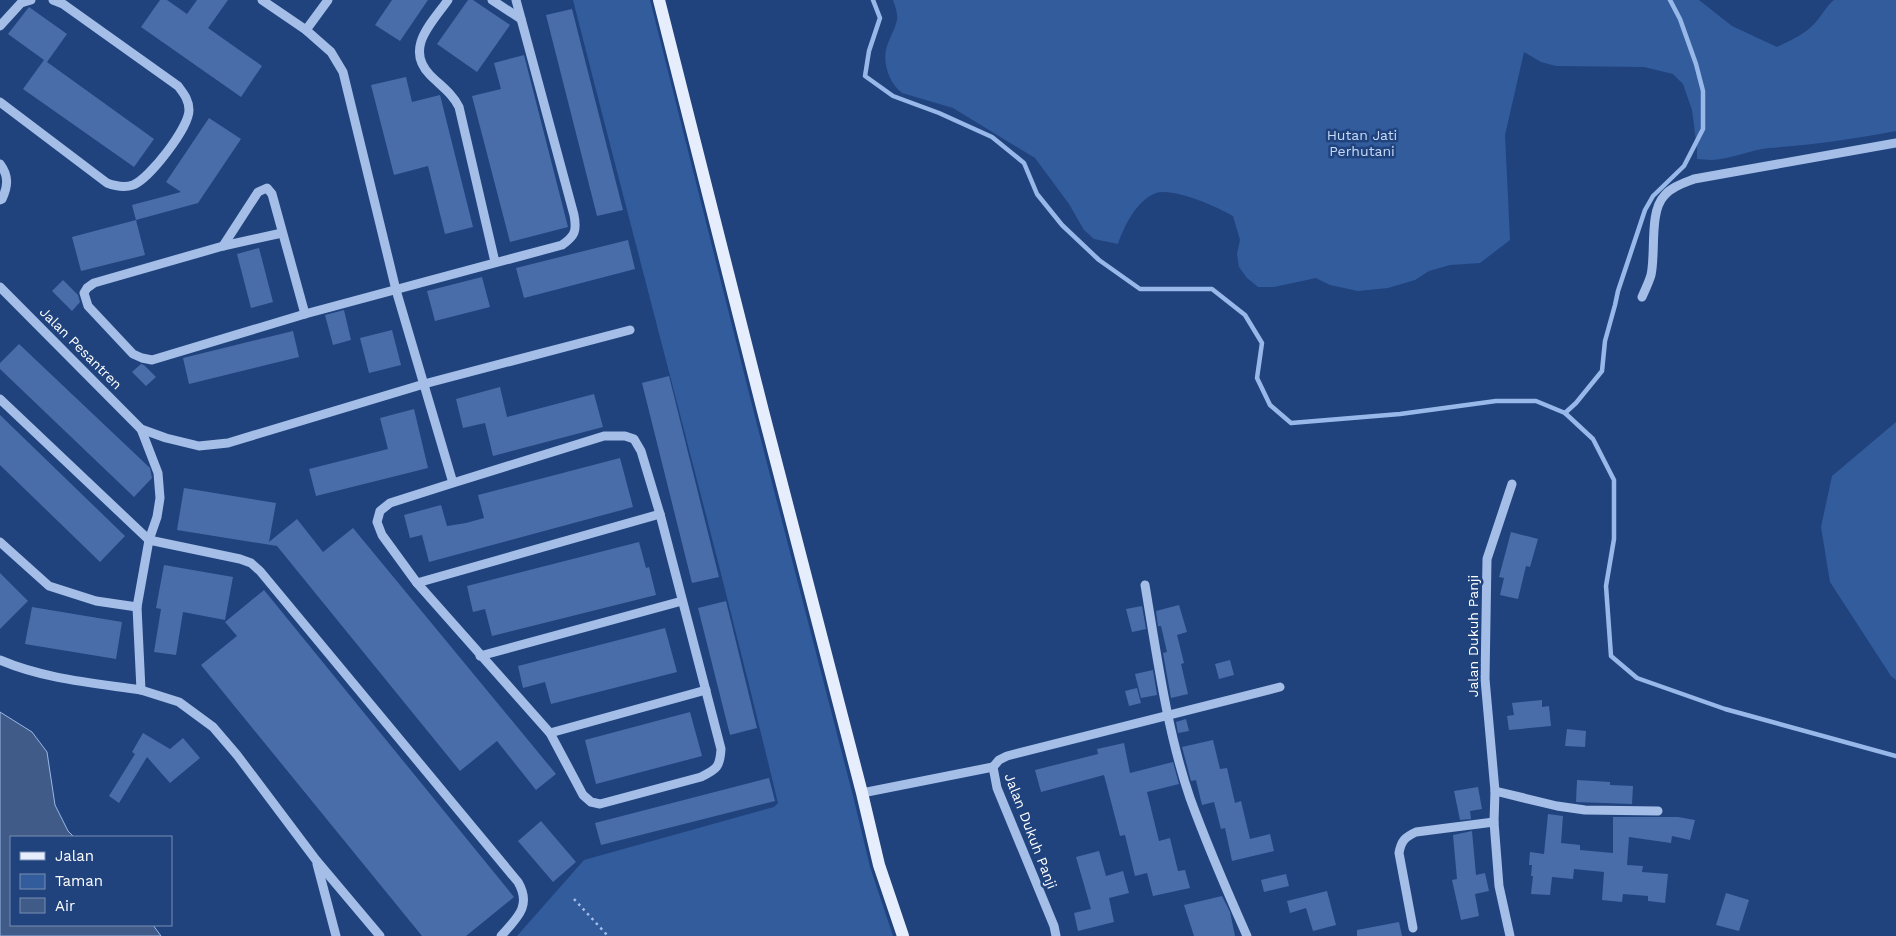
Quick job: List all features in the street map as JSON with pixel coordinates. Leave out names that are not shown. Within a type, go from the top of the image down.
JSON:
[{"type":"main road","points":[[659,0],[879,865],[903,936]]},
{"type":"street","points":[[0,26],[21,3],[31,0]]},
{"type":"street","points":[[0,102],[107,183],[119,187],[133,185],[145,177],[174,142],[184,126],[189,112],[186,97],[178,86],[71,10],[53,0]]},
{"type":"street","points":[[262,0],[306,30],[331,52],[343,72],[396,290],[453,483]]},
{"type":"street","points":[[306,30],[328,0]]},
{"type":"street","points":[[448,0],[420,42],[418,53],[422,64],[453,95],[458,107],[495,262]]},
{"type":"street","points":[[492,0],[521,19]]},
{"type":"street","points":[[282,233],[223,246],[94,283],[84,293],[88,306],[133,354],[152,360],[304,314],[562,245],[572,237],[576,226],[516,0]]},
{"type":"street","points":[[1642,296],[1651,276],[1656,214],[1659,202],[1664,194],[1676,186],[1694,179],[1896,144]]},
{"type":"street","points":[[0,164],[4,169],[8,182],[0,200]]},
{"type":"street","points":[[223,246],[258,192],[267,188],[272,194],[304,314]]},
{"type":"street","name":"Jalan Pesantren","points":[[0,287],[141,429]]},
{"type":"street","points":[[141,429],[166,438],[199,446],[228,443],[424,384],[630,330]]},
{"type":"street","points":[[0,399],[149,540],[251,563],[260,571],[518,882],[525,898],[523,907],[517,918],[501,936]]},
{"type":"street","points":[[141,429],[158,473],[160,498],[157,517],[149,540],[137,607],[141,690]]},
{"type":"street","points":[[604,436],[625,436],[634,439],[641,450],[660,514],[721,749],[720,761],[715,770],[701,777],[600,804],[591,802],[583,795],[550,733],[417,583],[382,535],[377,522],[380,511],[390,503],[453,483],[604,436]]},
{"type":"street","name":"Jalan Dukuh Panji","points":[[1510,936],[1499,886],[1485,680],[1487,559],[1512,484]]},
{"type":"street","points":[[417,583],[660,514]]},
{"type":"street","points":[[0,542],[49,586],[96,600],[137,607]]},
{"type":"street","points":[[1145,586],[1168,715],[1190,797],[1222,879],[1247,936]]},
{"type":"street","points":[[480,656],[682,601]]},
{"type":"street","points":[[0,660],[44,675],[141,690],[179,702],[213,727],[237,755],[316,860],[380,936]]},
{"type":"street","name":"Jalan Dukuh Panji","points":[[1056,936],[1054,926],[997,788],[993,767],[999,760],[1007,756],[1280,687]]},
{"type":"street","points":[[550,733],[706,690]]},
{"type":"street","points":[[862,793],[993,767]]},
{"type":"street","points":[[1494,791],[1557,806],[1585,810],[1658,811]]},
{"type":"street","points":[[1413,928],[1399,853],[1401,843],[1406,837],[1416,832],[1494,822]]},
{"type":"street","points":[[316,860],[336,936]]},
{"type":"path","points":[[574,899],[608,936]]},
{"type":"green space","points":[[573,0],[650,0],[870,867],[893,936],[517,936],[584,860],[774,807],[778,803],[703,501]]},
{"type":"green space","name":"Hutan Jati Perhutani","points":[[893,0],[1699,0],[1732,26],[1777,47],[1810,28],[1834,0],[1896,0],[1896,131],[1864,137],[1762,149],[1712,160],[1697,159],[1692,110],[1683,84],[1673,74],[1644,67],[1556,66],[1541,62],[1524,52],[1505,135],[1510,240],[1480,263],[1450,265],[1429,271],[1415,280],[1388,288],[1358,291],[1330,285],[1316,278],[1274,287],[1258,287],[1247,278],[1239,267],[1237,254],[1240,240],[1233,216],[1226,212],[1184,195],[1164,192],[1156,193],[1149,196],[1137,207],[1124,229],[1118,244],[1094,239],[1084,230],[1069,204],[1035,158],[953,108],[902,93],[894,85],[888,74],[885,56],[897,20],[897,12]]},
{"type":"green space","points":[[1896,422],[1896,680],[1891,676],[1830,582],[1821,527],[1832,476]]},
{"type":"water","points":[[0,712],[32,732],[47,752],[55,805],[68,831],[73,836],[10,836],[10,926],[154,926],[161,936],[0,936]]},
{"type":"building","points":[[160,0],[167,0],[187,14],[197,0],[228,0],[208,28],[262,66],[241,97],[141,27]]},
{"type":"building","points":[[392,0],[428,0],[400,41],[375,25]]},
{"type":"building","points":[[468,0],[473,0],[510,25],[477,72],[437,44]]},
{"type":"building","points":[[29,7],[67,34],[47,62],[154,139],[134,167],[23,89],[44,60],[8,34]]},
{"type":"building","points":[[572,9],[623,210],[597,216],[546,15]]},
{"type":"building","points":[[524,55],[568,227],[510,242],[472,96],[501,89],[494,63]]},
{"type":"building","points":[[406,77],[412,102],[440,95],[473,227],[445,234],[428,166],[394,175],[371,85]]},
{"type":"building","points":[[209,118],[241,139],[198,203],[136,220],[132,205],[181,192],[166,182]]},
{"type":"building","points":[[136,220],[145,255],[81,271],[72,237]]},
{"type":"building","points":[[628,240],[635,269],[524,298],[516,268]]},
{"type":"building","points":[[259,248],[273,302],[251,308],[237,254]]},
{"type":"building","points":[[482,277],[490,307],[435,321],[427,291]]},
{"type":"building","points":[[63,280],[78,295],[80,302],[72,311],[52,291]]},
{"type":"building","points":[[344,310],[351,340],[333,345],[325,315]]},
{"type":"building","points":[[392,330],[401,365],[369,373],[360,338]]},
{"type":"building","points":[[293,331],[299,357],[189,384],[183,358]]},
{"type":"building","points":[[19,344],[150,468],[152,478],[134,497],[0,369],[0,363]]},
{"type":"building","points":[[141,364],[156,377],[146,386],[132,372]]},
{"type":"building","points":[[669,376],[719,577],[692,583],[642,383]]},
{"type":"building","points":[[500,387],[507,417],[594,394],[603,427],[493,456],[485,423],[463,428],[456,399]]},
{"type":"building","points":[[414,409],[428,468],[316,496],[309,469],[388,449],[380,418]]},
{"type":"building","points":[[0,415],[125,536],[100,562],[0,465]]},
{"type":"building","points":[[620,458],[633,507],[429,562],[422,535],[410,538],[404,515],[441,505],[447,526],[466,523],[484,518],[478,495]]},
{"type":"building","points":[[184,488],[276,503],[269,542],[297,519],[323,552],[353,528],[556,774],[536,790],[497,741],[460,771],[277,546],[177,530]]},
{"type":"building","points":[[1511,532],[1538,539],[1530,567],[1526,566],[1518,599],[1500,595],[1504,578],[1499,577]]},
{"type":"building","points":[[639,542],[646,568],[649,567],[656,595],[492,636],[485,609],[473,612],[467,586]]},
{"type":"building","points":[[164,565],[233,577],[225,620],[183,612],[176,655],[154,652],[161,609],[156,608]]},
{"type":"building","points":[[0,573],[28,601],[0,629]]},
{"type":"building","points":[[264,590],[514,897],[466,936],[422,936],[201,665],[237,636],[225,622]]},
{"type":"building","points":[[726,601],[757,728],[730,735],[698,608]]},
{"type":"building","points":[[1179,605],[1187,632],[1177,635],[1184,663],[1181,664],[1188,694],[1171,698],[1163,653],[1167,652],[1161,626],[1158,626],[1156,611]]},
{"type":"building","points":[[1142,606],[1146,629],[1132,632],[1126,609]]},
{"type":"building","points":[[32,607],[122,622],[116,659],[25,644]]},
{"type":"building","points":[[665,628],[677,672],[551,704],[545,682],[523,688],[518,666]]},
{"type":"building","points":[[1230,660],[1234,675],[1219,679],[1215,664]]},
{"type":"building","points":[[1153,670],[1157,695],[1141,698],[1135,674]]},
{"type":"building","points":[[1137,688],[1141,703],[1129,706],[1125,691]]},
{"type":"building","points":[[1542,700],[1542,707],[1549,706],[1551,726],[1509,730],[1507,716],[1514,715],[1512,703]]},
{"type":"building","points":[[690,712],[702,756],[596,784],[585,740]]},
{"type":"building","points":[[1186,719],[1189,731],[1178,733],[1176,722]]},
{"type":"building","points":[[1567,729],[1586,731],[1585,747],[1565,746]]},
{"type":"building","points":[[143,733],[170,749],[183,738],[200,758],[170,783],[147,757],[119,803],[109,796],[135,754],[132,752]]},
{"type":"building","points":[[1213,740],[1220,769],[1227,768],[1235,803],[1241,801],[1250,839],[1270,834],[1274,851],[1232,861],[1225,828],[1221,829],[1214,802],[1202,805],[1196,780],[1191,781],[1182,747]]},
{"type":"building","points":[[1124,743],[1130,773],[1173,762],[1179,784],[1147,792],[1159,841],[1170,838],[1178,871],[1185,870],[1190,888],[1153,896],[1147,873],[1135,876],[1125,835],[1120,836],[1104,775],[1041,792],[1035,770],[1098,754],[1097,749]]},
{"type":"building","points":[[769,778],[775,801],[601,845],[595,823]]},
{"type":"building","points":[[1577,780],[1610,782],[1610,785],[1633,786],[1632,804],[1576,802]]},
{"type":"building","points":[[1478,787],[1482,809],[1470,811],[1471,819],[1460,820],[1454,791]]},
{"type":"building","points":[[1548,814],[1563,816],[1561,843],[1580,845],[1580,850],[1613,853],[1613,817],[1678,817],[1695,820],[1690,840],[1672,836],[1671,843],[1629,837],[1627,865],[1643,866],[1642,872],[1668,874],[1665,903],[1648,901],[1648,896],[1623,894],[1622,902],[1602,900],[1604,872],[1574,869],[1573,879],[1552,877],[1550,895],[1531,894],[1533,876],[1531,876],[1532,865],[1529,865],[1530,852],[1544,854]]},
{"type":"building","points":[[541,821],[576,862],[553,882],[518,841]]},
{"type":"building","points":[[1472,831],[1476,875],[1485,873],[1489,891],[1475,894],[1479,916],[1461,920],[1452,880],[1457,879],[1453,835]]},
{"type":"building","points":[[1099,851],[1106,876],[1123,871],[1129,893],[1109,898],[1114,922],[1078,931],[1074,913],[1091,909],[1076,857]]},
{"type":"building","points":[[1286,874],[1289,886],[1264,892],[1261,880]]},
{"type":"building","points":[[1327,891],[1336,925],[1313,931],[1306,908],[1290,913],[1287,901]]},
{"type":"building","points":[[1726,893],[1749,900],[1739,931],[1716,925]]},
{"type":"building","points":[[1222,896],[1230,912],[1235,936],[1194,936],[1184,905]]},
{"type":"building","points":[[1399,922],[1402,936],[1357,936],[1357,930]]},
{"type":"waterway","points":[[873,0],[880,18],[869,51],[865,76],[893,96],[939,113],[992,137],[1024,163],[1037,194],[1062,225],[1099,260],[1140,289],[1212,289],[1245,315],[1262,343],[1257,378],[1270,405],[1291,423],[1400,414],[1496,401],[1536,401],[1565,413],[1593,439],[1614,480],[1614,539],[1606,586],[1611,656],[1637,678],[1725,709],[1896,756]]},
{"type":"waterway","points":[[1565,413],[1576,403],[1602,371],[1605,341],[1618,291],[1645,210],[1653,196],[1684,166],[1703,129],[1703,91],[1696,64],[1680,19],[1670,0]]}]
